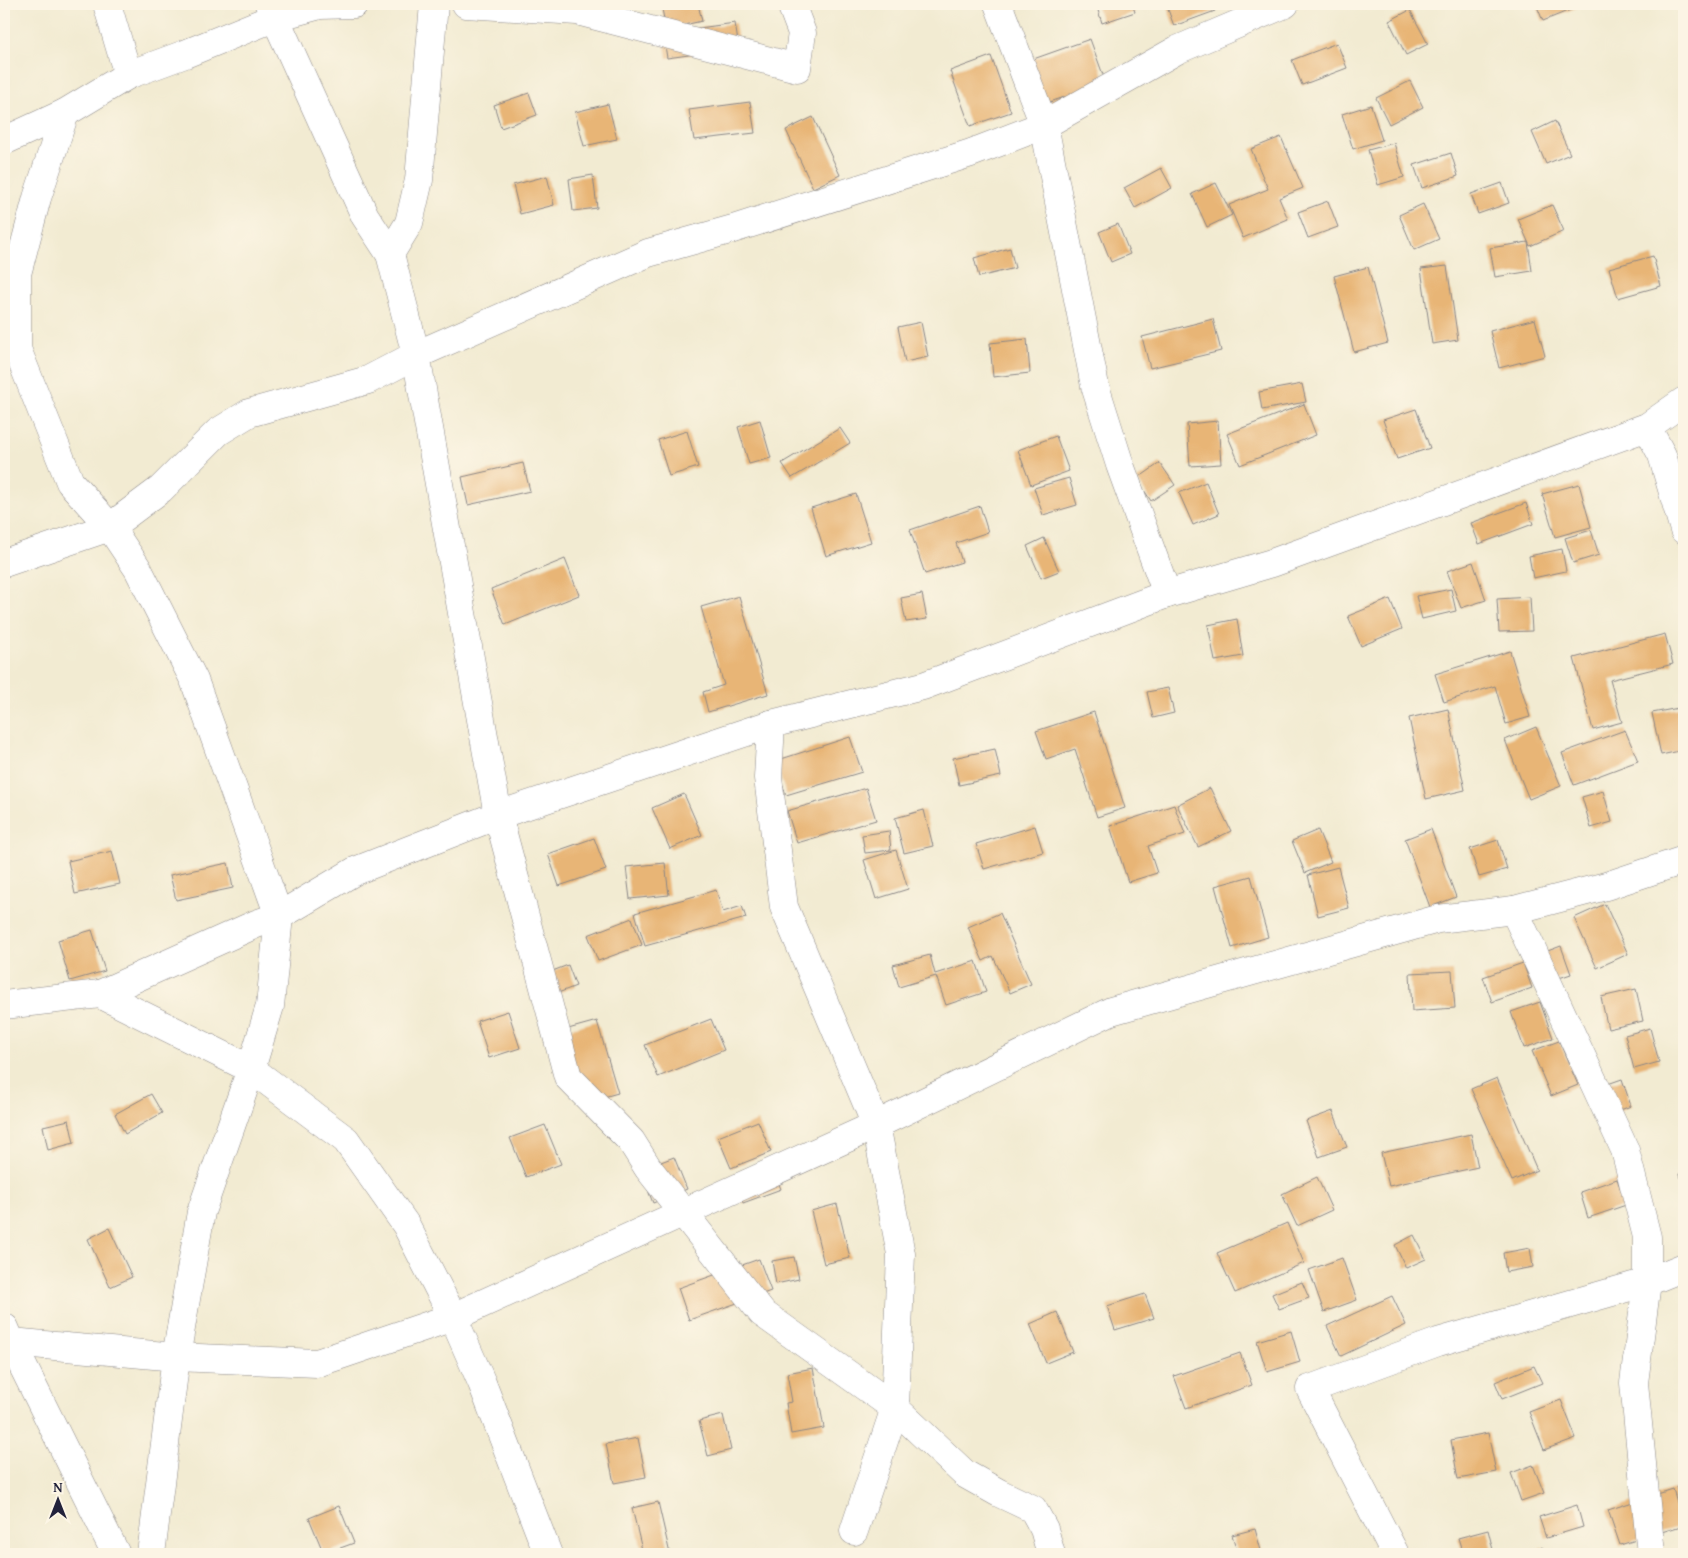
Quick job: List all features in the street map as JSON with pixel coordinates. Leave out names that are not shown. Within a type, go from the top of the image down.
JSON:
[{"type":"street","points":[[107,4],[128,76]]},
{"type":"street","points":[[4,141],[65,113],[128,76],[185,54],[273,10],[320,5],[354,4]]},
{"type":"street","points":[[390,254],[409,222],[419,180],[434,4]]},
{"type":"street","points":[[466,4],[577,11],[796,68],[802,34],[792,4]]},
{"type":"street","points":[[998,4],[1044,125],[1095,386],[1120,465],[1167,594]]},
{"type":"street","points":[[4,563],[110,527],[161,489],[218,432],[250,413],[368,380],[416,354],[648,253],[971,153],[1044,125],[1177,50],[1285,4]]},
{"type":"street","points":[[273,10],[365,216],[390,254],[416,354],[498,815],[568,1077],[631,1141],[648,1168],[762,1313],[895,1408],[965,1474],[1033,1509],[1044,1529],[1051,1554]]},
{"type":"street","points":[[65,113],[37,198],[17,274],[17,349],[70,482],[110,527],[138,569],[194,680],[279,916],[270,1006],[251,1069],[201,1212],[176,1358],[151,1554]]},
{"type":"street","points":[[4,1005],[100,994],[256,924],[279,916],[355,871],[498,815],[771,724],[923,686],[1167,594],[1272,563],[1647,427],[1684,401]]},
{"type":"street","points":[[1647,427],[1662,455],[1684,530]]},
{"type":"street","points":[[771,724],[768,778],[784,907],[876,1125],[901,1254],[895,1408],[854,1531]]},
{"type":"street","points":[[6,1336],[176,1358],[318,1364],[453,1317],[876,1125],[1111,1010],[1438,919],[1514,910],[1606,886],[1684,860]]},
{"type":"street","points":[[1514,910],[1624,1150],[1647,1237],[1647,1282],[1634,1383],[1651,1554]]},
{"type":"street","points":[[100,994],[251,1069],[346,1140],[406,1225],[453,1317],[482,1383],[548,1554]]},
{"type":"street","points":[[1395,1554],[1310,1389],[1438,1342],[1647,1282],[1684,1267]]},
{"type":"street","points":[[6,1336],[116,1554]]},
{"type":"building","points":[[661,4],[698,4],[702,21],[666,29]]},
{"type":"building","points":[[1096,4],[1132,4],[1135,12],[1102,23]]},
{"type":"building","points":[[1166,4],[1213,4],[1215,11],[1174,26]]},
{"type":"building","points":[[1536,4],[1585,4],[1543,21]]},
{"type":"building","points":[[1410,10],[1428,44],[1406,55],[1389,21]]},
{"type":"building","points":[[735,23],[739,48],[667,58],[663,33]]},
{"type":"building","points":[[1090,39],[1106,83],[1041,105],[1025,62]]},
{"type":"building","points":[[1337,43],[1347,68],[1302,85],[1292,60]]},
{"type":"building","points":[[991,56],[1011,112],[970,126],[950,71]]},
{"type":"building","points":[[1410,81],[1423,107],[1389,124],[1376,98]]},
{"type":"building","points":[[529,93],[537,115],[501,128],[494,105]]},
{"type":"building","points":[[750,102],[755,133],[694,140],[689,110]]},
{"type":"building","points":[[608,104],[617,139],[584,146],[575,112]]},
{"type":"building","points":[[1371,105],[1382,140],[1353,149],[1342,114]]},
{"type":"building","points":[[813,117],[840,175],[813,188],[786,130]]},
{"type":"building","points":[[1555,121],[1570,154],[1546,164],[1532,132]]},
{"type":"building","points":[[1281,137],[1303,188],[1279,198],[1288,219],[1243,238],[1229,205],[1268,189],[1251,149]]},
{"type":"building","points":[[1394,143],[1404,177],[1378,185],[1368,150]]},
{"type":"building","points":[[1451,153],[1458,176],[1422,188],[1414,165]]},
{"type":"building","points":[[1161,168],[1172,188],[1135,208],[1124,188]]},
{"type":"building","points":[[593,175],[597,208],[573,211],[569,179]]},
{"type":"building","points":[[547,176],[554,205],[520,214],[513,185]]},
{"type":"building","points":[[1216,183],[1232,215],[1207,227],[1192,194]]},
{"type":"building","points":[[1502,183],[1509,203],[1478,214],[1471,194]]},
{"type":"building","points":[[1328,201],[1338,227],[1308,238],[1298,212]]},
{"type":"building","points":[[1423,204],[1439,239],[1414,250],[1399,215]]},
{"type":"building","points":[[1552,205],[1564,231],[1530,246],[1518,219]]},
{"type":"building","points":[[1118,224],[1130,254],[1111,262],[1099,232]]},
{"type":"building","points":[[1528,242],[1532,271],[1495,277],[1490,248]]},
{"type":"building","points":[[1010,248],[1015,268],[979,277],[974,258]]},
{"type":"building","points":[[1653,256],[1661,286],[1618,298],[1609,268]]},
{"type":"building","points":[[1447,266],[1458,340],[1432,344],[1421,269]]},
{"type":"building","points":[[1368,267],[1388,343],[1354,352],[1334,276]]},
{"type":"building","points":[[1213,319],[1221,351],[1150,368],[1142,337]]},
{"type":"building","points":[[1535,319],[1545,356],[1499,368],[1490,331]]},
{"type":"building","points":[[921,322],[928,357],[905,362],[898,327]]},
{"type":"building","points":[[1027,339],[1030,373],[993,377],[990,343]]},
{"type":"building","points":[[1302,384],[1306,402],[1262,410],[1259,392]]},
{"type":"building","points":[[1304,404],[1316,435],[1240,465],[1227,434]]},
{"type":"building","points":[[1416,409],[1430,448],[1397,459],[1383,420]]},
{"type":"building","points":[[760,420],[771,458],[749,464],[738,427]]},
{"type":"building","points":[[1218,421],[1221,464],[1190,466],[1187,424]]},
{"type":"building","points":[[840,428],[850,443],[792,478],[782,463]]},
{"type":"building","points":[[687,431],[698,467],[669,476],[658,440]]},
{"type":"building","points":[[1056,436],[1069,471],[1031,485],[1018,450]]},
{"type":"building","points":[[523,463],[530,491],[468,505],[462,477]]},
{"type":"building","points":[[1160,463],[1175,485],[1151,501],[1137,479]]},
{"type":"building","points":[[1069,478],[1077,505],[1043,515],[1034,488]]},
{"type":"building","points":[[1206,482],[1219,514],[1193,525],[1179,493]]},
{"type":"building","points":[[1579,484],[1591,527],[1555,537],[1542,494]]},
{"type":"building","points":[[856,494],[871,542],[826,556],[811,508]]},
{"type":"building","points":[[1526,503],[1533,524],[1479,544],[1471,523]]},
{"type":"building","points":[[980,506],[988,532],[956,543],[962,562],[925,574],[910,530]]},
{"type":"building","points":[[1591,530],[1599,555],[1573,563],[1565,538]]},
{"type":"building","points":[[1044,538],[1059,571],[1041,578],[1027,546]]},
{"type":"building","points":[[1562,549],[1566,571],[1533,578],[1529,556]]},
{"type":"building","points":[[565,559],[579,595],[505,625],[491,589]]},
{"type":"building","points":[[1473,562],[1486,600],[1461,608],[1447,571]]},
{"type":"building","points":[[1451,589],[1456,611],[1422,619],[1416,596]]},
{"type":"building","points":[[922,594],[927,619],[906,622],[901,598]]},
{"type":"building","points":[[739,596],[768,694],[708,712],[703,692],[724,685],[701,607]]},
{"type":"building","points":[[1530,597],[1532,631],[1499,632],[1497,599]]},
{"type":"building","points":[[1390,599],[1402,629],[1361,646],[1348,616]]},
{"type":"building","points":[[1237,619],[1243,656],[1215,661],[1208,625]]},
{"type":"building","points":[[1665,634],[1673,664],[1610,680],[1622,722],[1593,730],[1574,658]]},
{"type":"building","points":[[1510,651],[1530,717],[1506,724],[1495,686],[1444,702],[1435,674]]},
{"type":"building","points":[[1168,688],[1174,713],[1153,718],[1147,692]]},
{"type":"building","points":[[1684,707],[1684,750],[1661,755],[1652,713]]},
{"type":"building","points":[[1448,709],[1465,790],[1426,799],[1409,718]]},
{"type":"building","points":[[1094,712],[1125,808],[1097,817],[1075,749],[1046,759],[1036,731]]},
{"type":"building","points":[[1536,727],[1561,786],[1529,799],[1505,740]]},
{"type":"building","points":[[1625,730],[1638,761],[1574,785],[1562,753]]},
{"type":"building","points":[[850,737],[862,772],[786,795],[775,761]]},
{"type":"building","points":[[995,749],[1001,776],[959,785],[953,758]]},
{"type":"building","points":[[866,788],[876,820],[797,843],[787,811]]},
{"type":"building","points":[[1210,788],[1231,831],[1198,847],[1177,805]]},
{"type":"building","points":[[1603,791],[1612,822],[1591,828],[1582,797]]},
{"type":"building","points":[[684,794],[702,835],[670,849],[652,808]]},
{"type":"building","points":[[1174,805],[1185,834],[1148,846],[1157,873],[1128,882],[1110,826]]},
{"type":"building","points":[[924,810],[933,846],[904,853],[895,818]]},
{"type":"building","points":[[1035,826],[1043,852],[984,869],[976,844]]},
{"type":"building","points":[[1431,829],[1456,897],[1430,907],[1405,839]]},
{"type":"building","points":[[1318,830],[1331,862],[1305,873],[1292,841]]},
{"type":"building","points":[[889,831],[891,850],[865,853],[862,835]]},
{"type":"building","points":[[594,838],[606,870],[559,886],[548,854]]},
{"type":"building","points":[[1498,840],[1507,869],[1479,877],[1470,849]]},
{"type":"building","points":[[896,850],[908,889],[876,899],[864,860]]},
{"type":"building","points":[[112,851],[120,884],[75,894],[68,861]]},
{"type":"building","points":[[228,863],[233,888],[176,900],[170,875]]},
{"type":"building","points":[[665,863],[669,895],[630,899],[626,867]]},
{"type":"building","points":[[1338,867],[1349,908],[1318,916],[1308,875]]},
{"type":"building","points":[[1251,876],[1268,937],[1232,948],[1215,886]]},
{"type":"building","points":[[716,890],[723,912],[742,906],[746,918],[645,946],[635,913]]},
{"type":"building","points":[[1605,904],[1628,954],[1597,968],[1574,918]]},
{"type":"building","points":[[1000,913],[1031,984],[1010,993],[993,956],[983,961],[968,927]]},
{"type":"building","points":[[632,918],[642,945],[598,961],[588,935]]},
{"type":"building","points":[[92,930],[105,971],[70,981],[58,940]]},
{"type":"building","points":[[1561,946],[1571,974],[1547,982],[1537,955]]},
{"type":"building","points":[[930,955],[935,974],[976,961],[986,992],[946,1005],[936,976],[899,987],[893,965]]},
{"type":"building","points":[[1523,963],[1532,988],[1492,1002],[1483,977]]},
{"type":"building","points":[[568,965],[576,986],[540,1000],[532,979]]},
{"type":"building","points":[[1452,971],[1455,1008],[1412,1011],[1410,973]]},
{"type":"building","points":[[1636,989],[1643,1021],[1608,1029],[1601,997]]},
{"type":"building","points":[[1540,1002],[1553,1038],[1524,1048],[1511,1012]]},
{"type":"building","points":[[508,1011],[520,1048],[489,1058],[477,1021]]},
{"type":"building","points":[[711,1019],[724,1050],[658,1077],[645,1045]]},
{"type":"building","points":[[597,1021],[618,1093],[582,1103],[561,1031]]},
{"type":"building","points":[[1650,1028],[1659,1062],[1634,1069],[1625,1035]]},
{"type":"building","points":[[1559,1041],[1578,1085],[1551,1096],[1532,1051]]},
{"type":"building","points":[[1497,1078],[1537,1170],[1512,1181],[1471,1089]]},
{"type":"building","points":[[1622,1079],[1631,1106],[1612,1113],[1602,1086]]},
{"type":"building","points":[[151,1094],[162,1113],[125,1134],[115,1114]]},
{"type":"building","points":[[1333,1111],[1347,1147],[1319,1157],[1306,1121]]},
{"type":"building","points":[[69,1120],[74,1143],[48,1150],[43,1126]]},
{"type":"building","points":[[758,1121],[771,1152],[731,1168],[718,1137]]},
{"type":"building","points":[[545,1125],[561,1164],[526,1177],[510,1138]]},
{"type":"building","points":[[1471,1134],[1478,1167],[1389,1186],[1381,1153]]},
{"type":"building","points":[[674,1157],[687,1189],[653,1203],[640,1170]]},
{"type":"building","points":[[772,1167],[781,1189],[743,1203],[734,1180]]},
{"type":"building","points":[[1684,1172],[1684,1189],[1683,1190],[1680,1173]]},
{"type":"building","points":[[1317,1177],[1332,1210],[1297,1226],[1282,1194]]},
{"type":"building","points":[[1617,1179],[1626,1205],[1588,1218],[1580,1192]]},
{"type":"building","points":[[837,1204],[850,1258],[824,1264],[811,1211]]},
{"type":"building","points":[[1287,1223],[1304,1263],[1235,1293],[1217,1253]]},
{"type":"building","points":[[109,1228],[132,1277],[110,1287],[88,1239]]},
{"type":"building","points":[[1414,1235],[1426,1259],[1406,1268],[1395,1245]]},
{"type":"building","points":[[1530,1248],[1533,1267],[1506,1272],[1503,1253]]},
{"type":"building","points":[[794,1257],[799,1279],[776,1284],[772,1261]]},
{"type":"building","points":[[1342,1258],[1357,1300],[1324,1312],[1309,1270]]},
{"type":"building","points":[[759,1259],[771,1291],[689,1320],[678,1288]]},
{"type":"building","points":[[1302,1282],[1309,1298],[1279,1309],[1272,1294]]},
{"type":"building","points":[[1145,1294],[1154,1318],[1115,1330],[1107,1306]]},
{"type":"building","points":[[1392,1296],[1406,1325],[1341,1356],[1327,1326]]},
{"type":"building","points":[[1057,1312],[1073,1352],[1046,1363],[1030,1324]]},
{"type":"building","points":[[1291,1331],[1300,1362],[1267,1372],[1257,1341]]},
{"type":"building","points":[[1240,1353],[1252,1385],[1186,1408],[1174,1376]]},
{"type":"building","points":[[1534,1366],[1542,1383],[1502,1399],[1495,1382]]},
{"type":"building","points":[[813,1368],[824,1428],[791,1434],[786,1403],[792,1402],[787,1373]]},
{"type":"building","points":[[1561,1400],[1576,1438],[1544,1450],[1529,1412]]},
{"type":"building","points":[[723,1415],[731,1450],[708,1456],[699,1421]]},
{"type":"building","points":[[1488,1433],[1496,1472],[1458,1479],[1451,1440]]},
{"type":"building","points":[[638,1438],[646,1477],[614,1483],[606,1444]]},
{"type":"building","points":[[1533,1465],[1544,1493],[1521,1501],[1511,1473]]},
{"type":"building","points":[[1684,1485],[1684,1509],[1677,1487]]},
{"type":"building","points":[[1673,1489],[1684,1525],[1620,1545],[1608,1510]]},
{"type":"building","points":[[658,1502],[670,1554],[643,1554],[632,1508]]},
{"type":"building","points":[[1577,1505],[1583,1527],[1546,1538],[1539,1517]]},
{"type":"building","points":[[339,1506],[354,1543],[324,1554],[309,1518]]},
{"type":"building","points":[[1255,1529],[1262,1554],[1238,1554],[1232,1535]]},
{"type":"building","points":[[1488,1530],[1493,1550],[1478,1554],[1463,1554],[1458,1538]]},
{"type":"building","points":[[1542,1547],[1547,1554],[1531,1554]]}]
